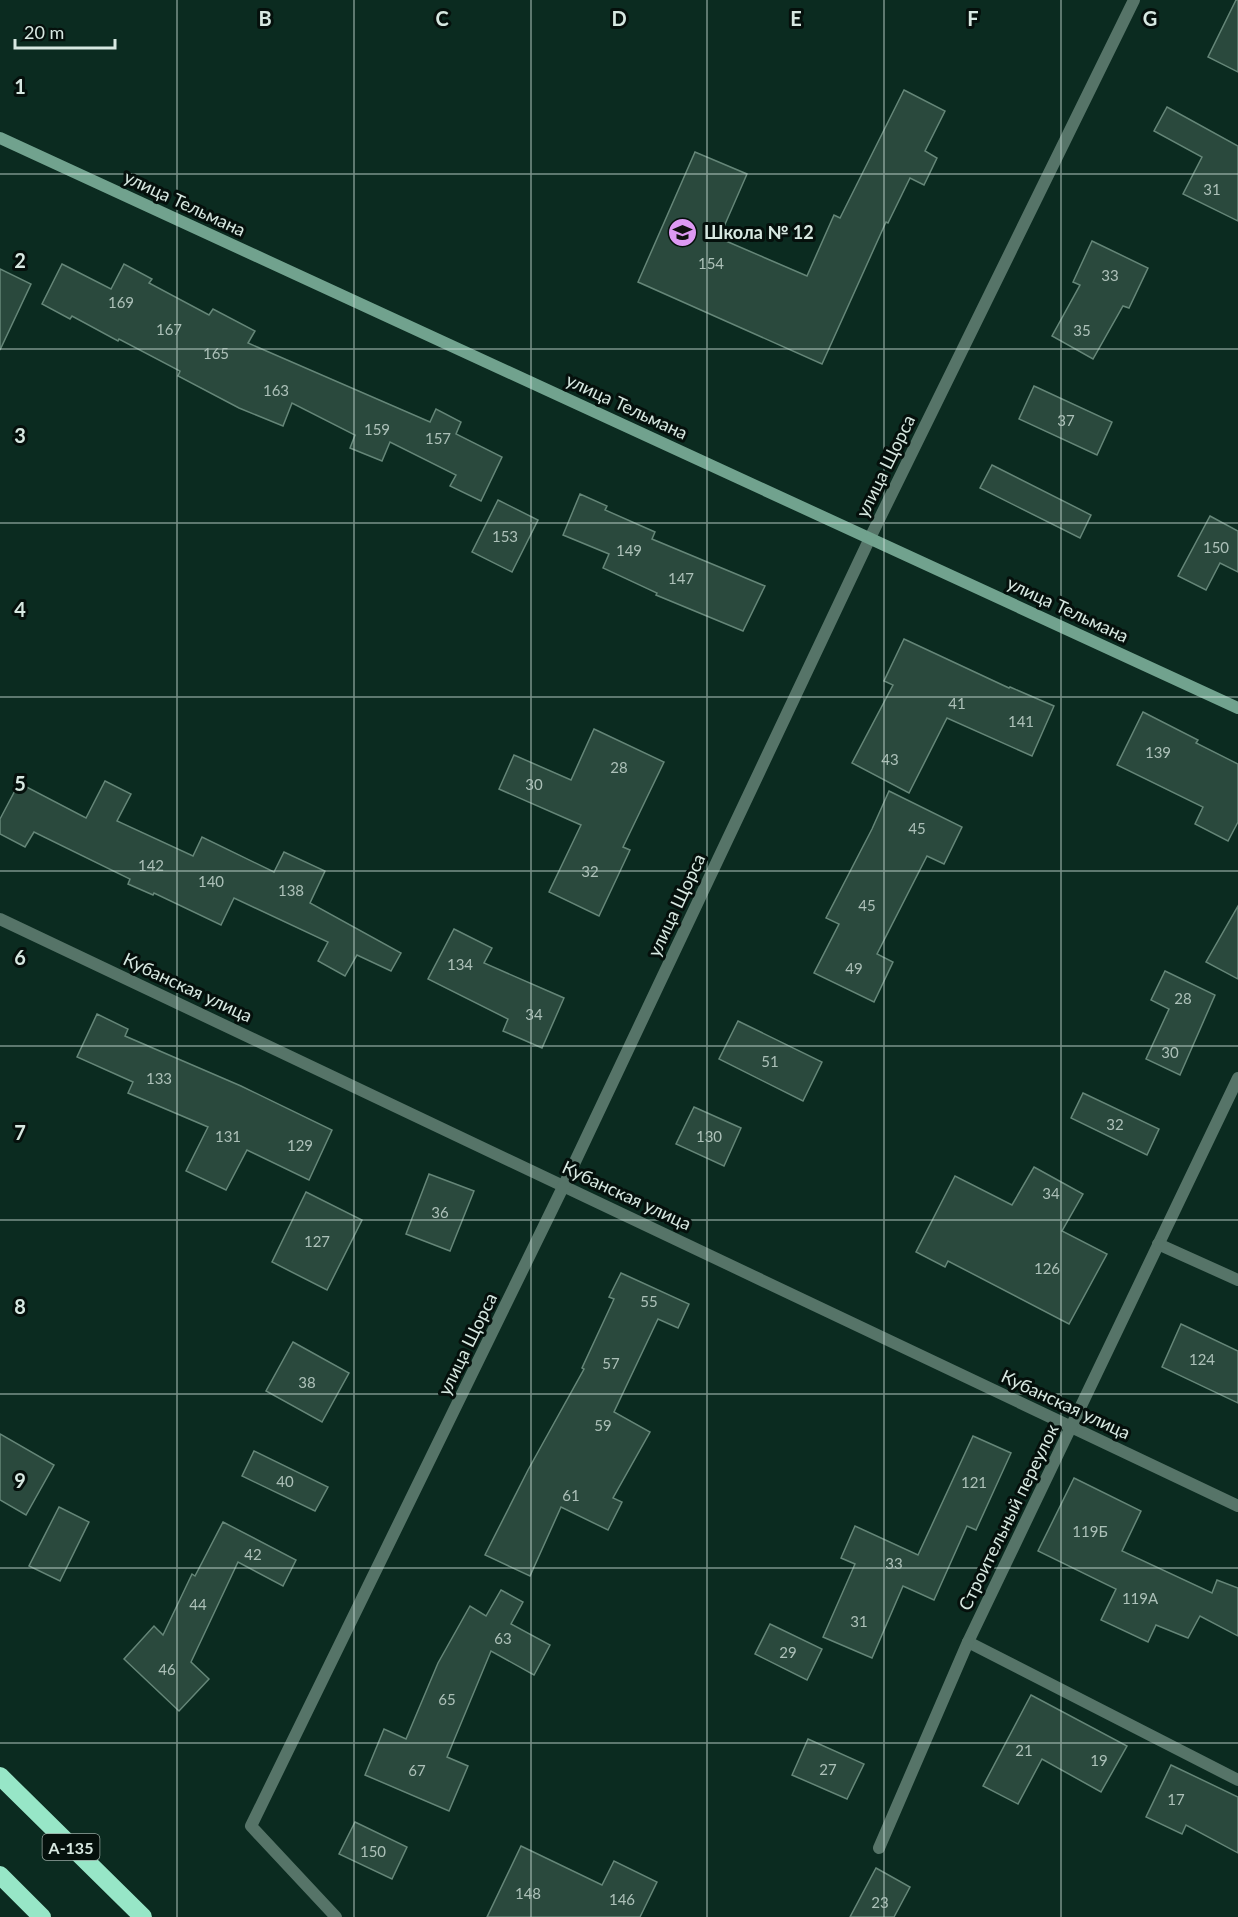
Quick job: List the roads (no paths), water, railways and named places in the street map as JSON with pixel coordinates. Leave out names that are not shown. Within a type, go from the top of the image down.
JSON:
[{"type":"highway","name":"А-135","points":[[0,1776],[142,1917]]},
{"type":"highway","points":[[0,1875],[42,1917]]},
{"type":"street","name":"улица Щорса","points":[[336,1917],[251,1826],[564,1185],[870,538],[1134,0]]},
{"type":"street","name":"улица Тельмана","points":[[0,138],[1238,708]]},
{"type":"street","name":"Кубанская улица","points":[[0,919],[1238,1506]]},
{"type":"street","name":"Строительный переулок","points":[[879,1848],[968,1642],[1238,1078]]},
{"type":"street","points":[[1158,1244],[1238,1280]]},
{"type":"street","points":[[968,1642],[1238,1780]]},
{"type":"place","name":"Школа № 12","points":[[683,232]]}]
